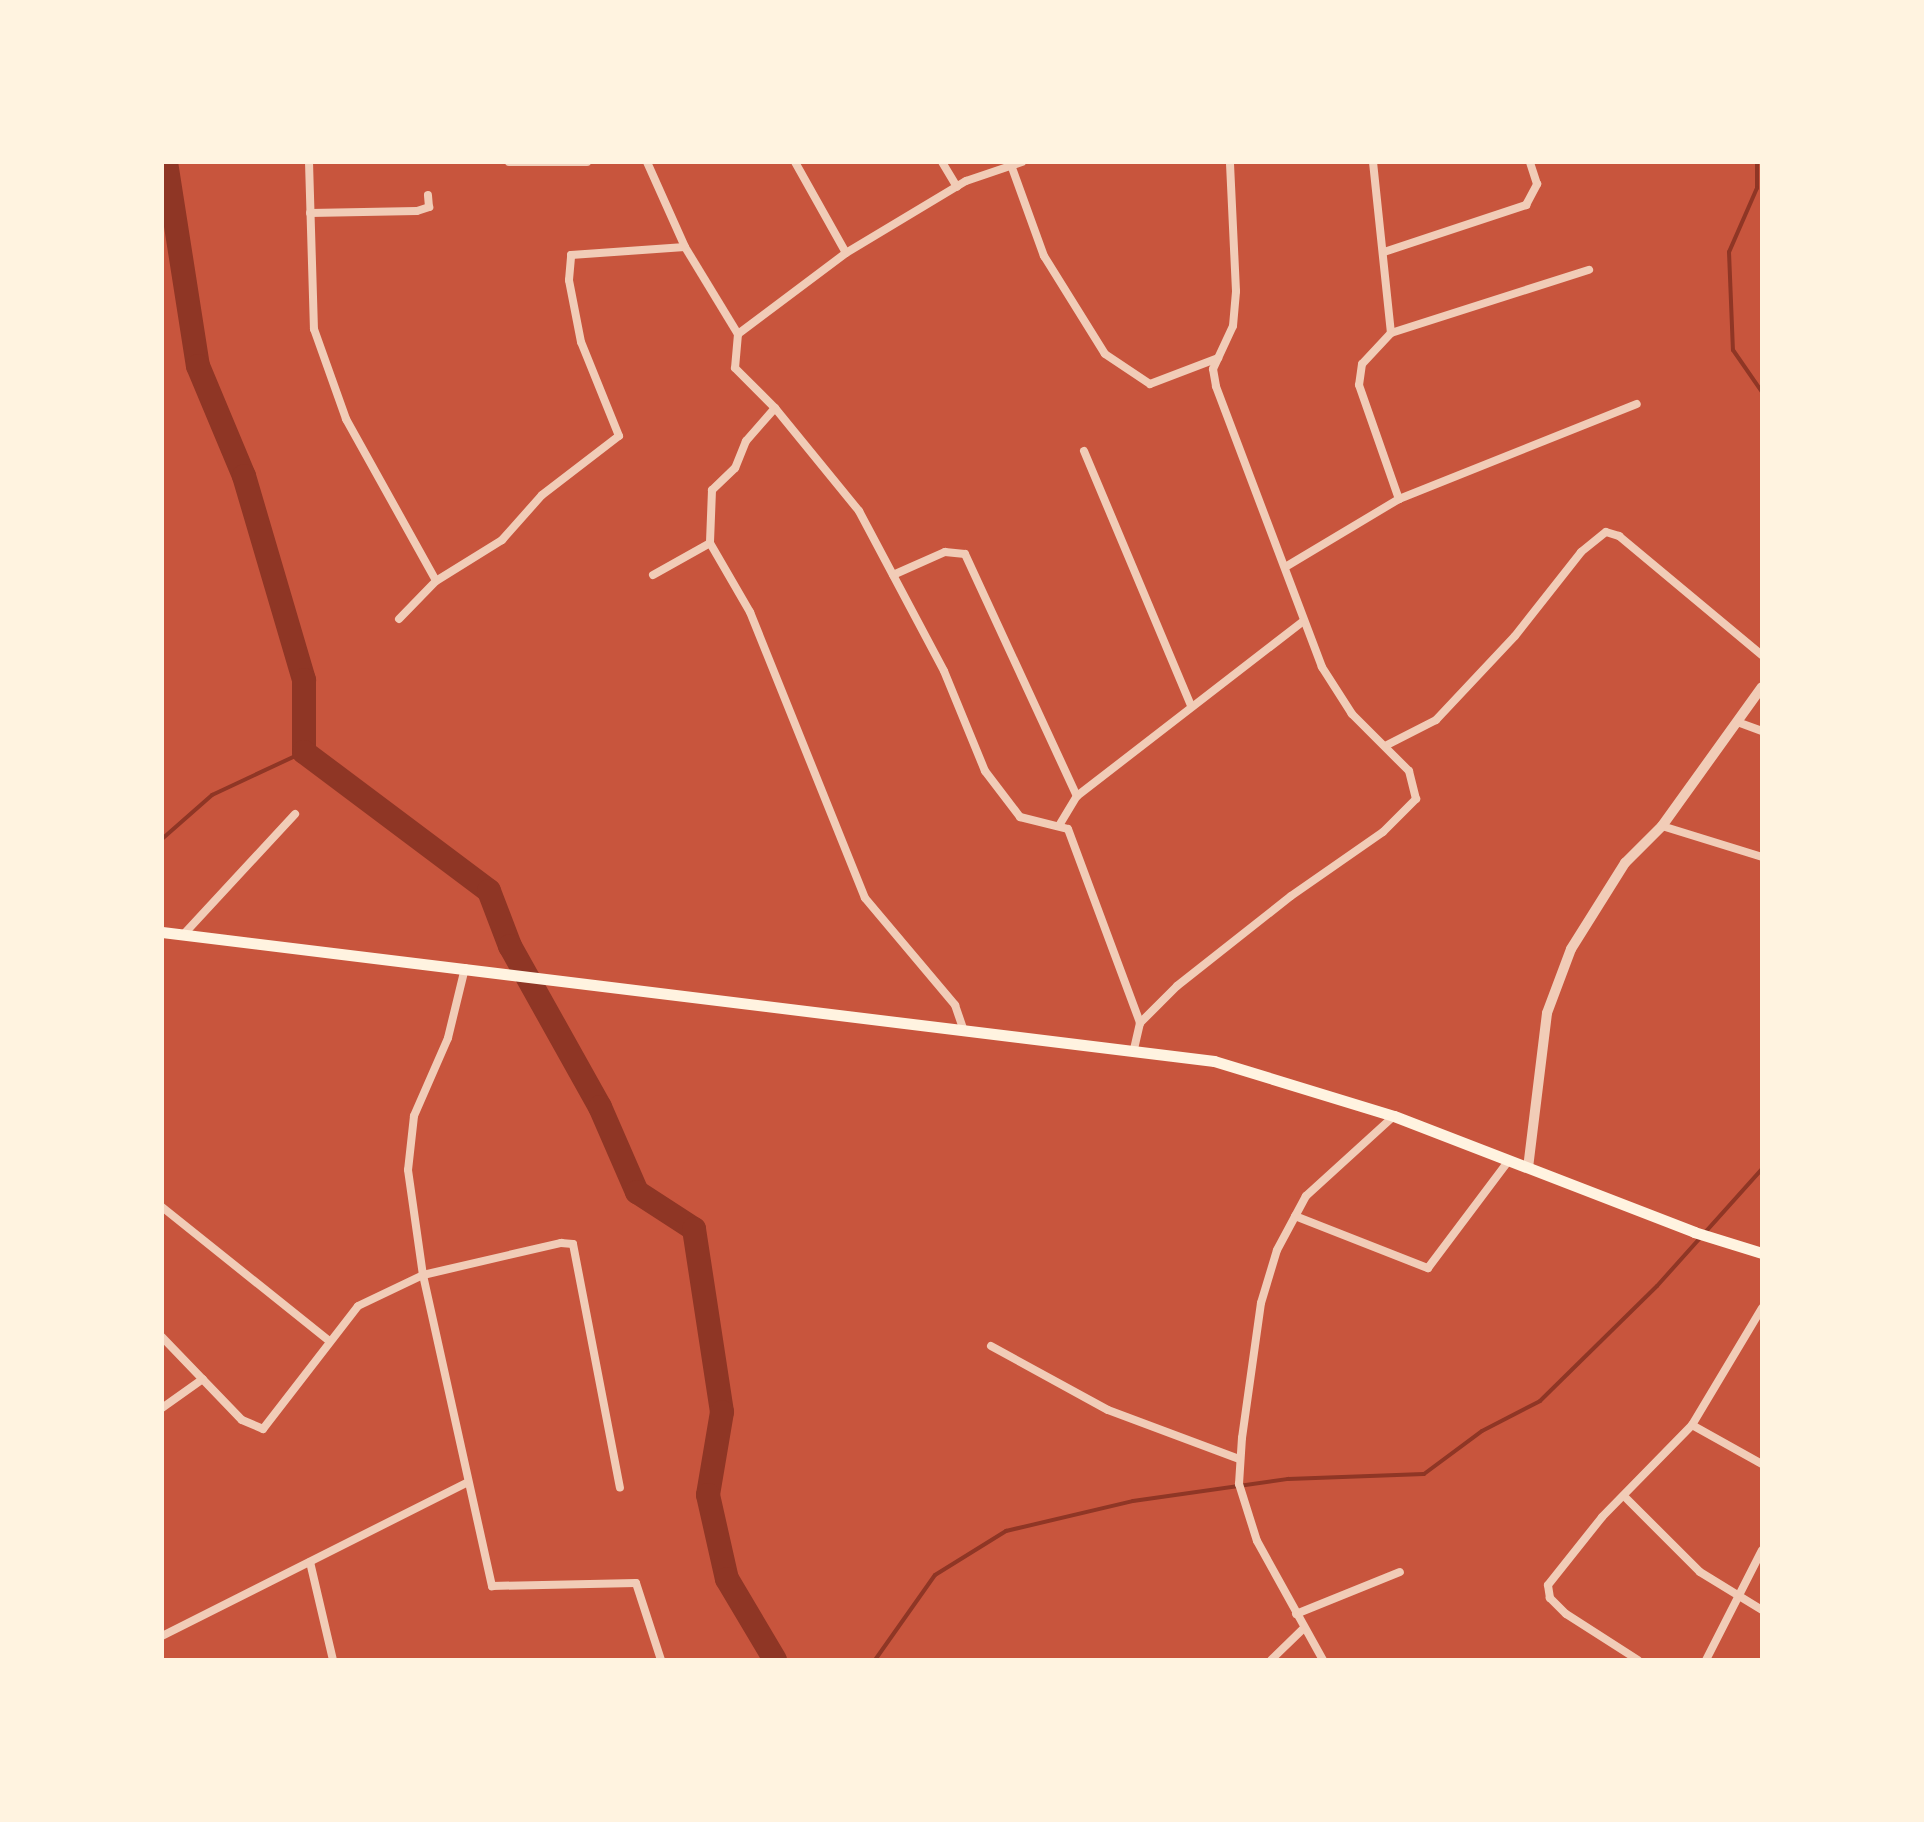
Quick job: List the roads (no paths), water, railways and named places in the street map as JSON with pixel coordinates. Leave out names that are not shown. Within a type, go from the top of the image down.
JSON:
[{"type":"main road","points":[[162,932],[964,1031],[1134,1049],[1243,1067],[1394,1116],[1694,1232],[1762,1253]]},
{"type":"street","points":[[309,162],[314,329],[336,393],[365,458],[436,581]]},
{"type":"street","points":[[509,162],[587,162]]},
{"type":"street","points":[[647,162],[685,247],[738,334],[735,368],[775,408],[859,511],[944,671],[985,771],[1013,812],[1032,822],[1060,824],[1068,829],[1140,1023]]},
{"type":"street","points":[[795,162],[846,253]]},
{"type":"street","points":[[942,162],[957,187]]},
{"type":"street","points":[[738,334],[846,253],[957,187],[1022,162]]},
{"type":"street","points":[[1134,1049],[1140,1023],[1177,986],[1291,896],[1348,859],[1412,808],[1416,789],[1387,745],[1352,714],[1302,622],[1287,566],[1230,429],[1216,386],[1218,358],[1233,326],[1236,291],[1230,162]]},
{"type":"street","points":[[1373,162],[1391,333]]},
{"type":"street","points":[[1384,252],[1526,205],[1537,184],[1530,162]]},
{"type":"street","points":[[1011,165],[1044,256],[1105,354],[1150,384],[1218,358]]},
{"type":"street","points":[[310,213],[417,211],[429,207],[428,195]]},
{"type":"street","points":[[399,619],[436,581],[502,540],[542,495],[619,436],[581,342],[569,280],[571,255],[685,247]]},
{"type":"street","points":[[1399,499],[1358,375],[1362,364],[1391,333],[1589,270]]},
{"type":"street","points":[[1287,566],[1399,499],[1637,404]]},
{"type":"street","points":[[775,408],[746,441],[735,468],[712,490],[710,543],[750,612],[865,898],[955,1005],[964,1031]]},
{"type":"street","points":[[1084,451],[1191,705]]},
{"type":"street","points":[[1387,745],[1436,720],[1509,643],[1589,543],[1606,532],[1619,536],[1762,655]]},
{"type":"street","points":[[653,575],[710,543]]},
{"type":"street","points":[[893,575],[945,552],[965,554],[1077,796]]},
{"type":"street","points":[[1060,824],[1077,796],[1302,622]]},
{"type":"street","points":[[1528,1168],[1540,1053],[1556,984],[1600,897],[1636,849],[1662,826],[1740,723],[1762,687]]},
{"type":"street","points":[[1740,723],[1762,731]]},
{"type":"street","points":[[183,935],[295,814]]},
{"type":"street","points":[[1662,826],[1762,857]]},
{"type":"street","points":[[465,968],[448,1038],[414,1116],[410,1138],[411,1202],[423,1275],[446,1365],[466,1483],[492,1586],[636,1583],[661,1660]]},
{"type":"street","points":[[1323,1660],[1303,1629],[1257,1541],[1239,1484],[1239,1459],[1261,1303],[1277,1250],[1318,1183],[1394,1116]]},
{"type":"street","points":[[1295,1216],[1428,1268],[1509,1160]]},
{"type":"street","points":[[162,1207],[328,1340]]},
{"type":"street","points":[[162,1337],[242,1420],[263,1429],[328,1340],[358,1306],[423,1275],[573,1244],[620,1487]]},
{"type":"street","points":[[1638,1660],[1566,1614],[1550,1598],[1548,1585],[1624,1496],[1692,1425],[1762,1308]]},
{"type":"street","points":[[991,1346],[1108,1410],[1239,1459]]},
{"type":"street","points":[[162,1408],[203,1379]]},
{"type":"street","points":[[1692,1425],[1762,1464]]},
{"type":"street","points":[[162,1636],[466,1483]]},
{"type":"street","points":[[1624,1496],[1666,1543],[1740,1601],[1762,1610]]},
{"type":"street","points":[[1706,1660],[1740,1601],[1762,1550]]},
{"type":"street","points":[[310,1562],[333,1660]]},
{"type":"street","points":[[1296,1614],[1400,1572]]},
{"type":"street","points":[[1271,1660],[1303,1629]]},
{"type":"waterway","points":[[166,162],[198,366],[244,476],[304,680],[304,752],[489,891],[510,946],[600,1107],[637,1192],[694,1229],[722,1412],[708,1495],[727,1579],[775,1660]]},
{"type":"waterway","points":[[1757,162],[1757,188],[1729,252],[1733,350],[1762,392]]},
{"type":"waterway","points":[[162,839],[212,795],[304,752]]},
{"type":"waterway","points":[[875,1660],[935,1575],[1006,1531],[1133,1501],[1288,1479],[1424,1474],[1482,1431],[1540,1401],[1657,1286],[1762,1169]]}]
